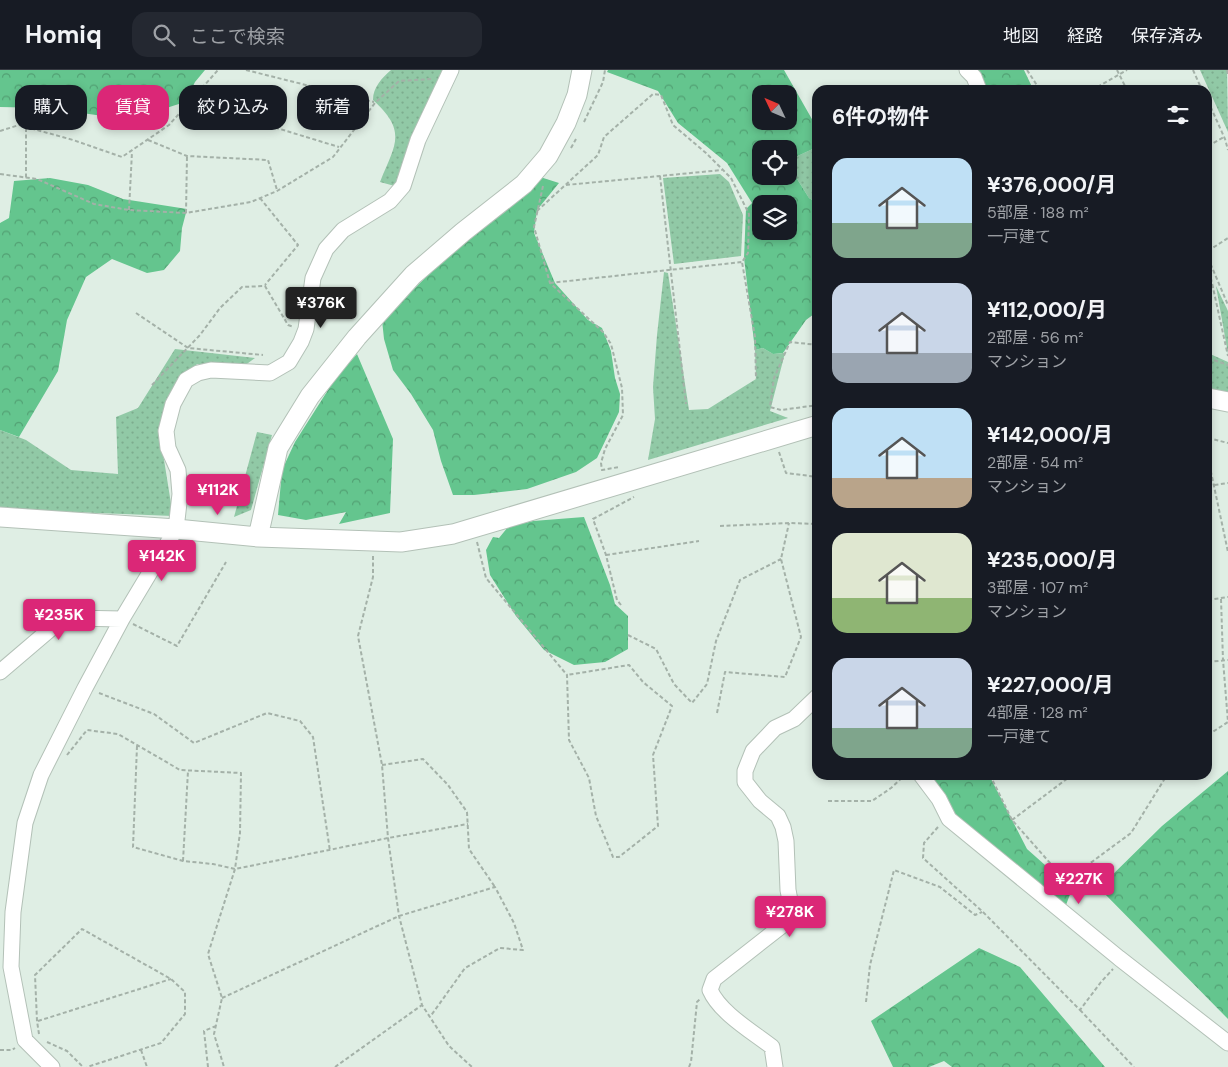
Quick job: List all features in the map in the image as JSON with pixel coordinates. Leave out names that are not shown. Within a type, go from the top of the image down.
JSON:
[{"type":"street","points":[[258,537],[278,448],[310,396],[357,337],[413,275],[463,232],[524,184],[548,156],[566,123],[577,95],[582,70]]},
{"type":"street","points":[[967,70],[974,77],[977,85]]},
{"type":"street","points":[[52,1067],[25,1040],[11,967],[13,912],[25,823],[41,775],[85,688],[122,619],[176,529],[180,494],[178,470],[168,448],[166,432],[173,404],[186,380],[198,373],[211,370],[270,373],[289,362],[301,342],[306,329],[313,278],[326,249],[343,230],[390,201],[403,186],[418,140],[450,74]]},
{"type":"street","points":[[1212,399],[1228,402]]},
{"type":"street","points":[[0,517],[176,529],[258,537],[401,542],[453,534],[812,427]]},
{"type":"street","points":[[0,672],[61,620],[71,618],[122,619]]},
{"type":"street","points":[[775,1067],[772,1047],[731,1015],[714,999],[710,990],[714,979],[784,924],[792,912],[788,890],[786,841],[783,827],[778,816],[760,801],[745,782],[744,771],[752,751],[775,728],[794,719],[812,702]]},
{"type":"street","points":[[925,780],[939,799],[952,822],[1228,1044]]},
{"type":"path","points":[[204,85],[218,70]]},
{"type":"path","points":[[246,70],[375,103]]},
{"type":"path","points":[[582,127],[603,82],[605,70]]},
{"type":"path","points":[[1028,70],[1037,85]]},
{"type":"path","points":[[1117,70],[1124,85]]},
{"type":"path","points":[[1100,85],[1127,70]]},
{"type":"path","points":[[1193,70],[1200,85]]},
{"type":"path","points":[[1227,70],[1228,75]]},
{"type":"path","points":[[0,174],[37,179],[94,204],[129,210],[186,213],[251,202],[277,191],[333,156],[375,103],[399,81],[450,74]]},
{"type":"path","points":[[538,211],[598,155],[604,137],[653,94],[662,95],[674,125],[731,178],[749,214],[748,252],[742,262],[755,337],[756,379]]},
{"type":"path","points":[[1212,110],[1228,150]]},
{"type":"path","points":[[37,130],[122,157],[169,125],[179,113]]},
{"type":"path","points":[[0,131],[15,126]]},
{"type":"path","points":[[26,130],[26,178]]},
{"type":"path","points":[[283,130],[340,147]]},
{"type":"path","points":[[568,152],[578,136]]},
{"type":"path","points":[[1212,144],[1224,137]]},
{"type":"path","points":[[148,140],[187,156],[268,160],[277,191]]},
{"type":"path","points":[[129,210],[132,151]]},
{"type":"path","points":[[186,213],[187,156]]},
{"type":"path","points":[[566,185],[722,170]]},
{"type":"path","points":[[660,176],[686,404]]},
{"type":"path","points":[[547,180],[542,188],[534,227],[550,283],[603,332],[611,344],[622,388],[623,415],[601,463],[602,470],[621,467]]},
{"type":"path","points":[[152,385],[200,336],[220,308],[242,287],[265,286],[298,245],[260,198]]},
{"type":"path","points":[[1212,248],[1228,238]]},
{"type":"path","points":[[550,283],[742,262]]},
{"type":"path","points":[[1212,267],[1228,305]]},
{"type":"path","points":[[1212,282],[1228,356]]},
{"type":"path","points":[[265,286],[288,325],[306,329]]},
{"type":"path","points":[[136,313],[188,348],[262,355]]},
{"type":"path","points":[[812,344],[790,342],[774,378],[770,407],[781,410],[812,406]]},
{"type":"path","points":[[1212,359],[1228,365]]},
{"type":"path","points":[[774,438],[786,473],[812,476]]},
{"type":"path","points":[[1212,439],[1228,442]]},
{"type":"path","points":[[621,605],[617,600],[606,555],[593,519],[638,494],[641,478]]},
{"type":"path","points":[[1212,480],[1228,552]]},
{"type":"path","points":[[1213,485],[1228,483]]},
{"type":"path","points":[[717,714],[725,672],[785,678],[800,637],[781,559],[789,523]]},
{"type":"path","points":[[720,526],[812,524]]},
{"type":"path","points":[[473,528],[486,578],[567,675],[569,740],[589,778],[596,816],[613,857],[618,857],[658,826],[653,755],[672,706],[643,682],[629,665],[567,675]]},
{"type":"path","points":[[606,555],[699,541]]},
{"type":"path","points":[[373,542],[373,577],[358,636],[382,765],[388,838],[399,916],[422,1005],[449,1046],[472,1067]]},
{"type":"path","points":[[628,635],[656,649],[674,684],[692,702],[707,684],[716,641],[740,580],[781,559]]},
{"type":"path","points":[[122,619],[178,646],[226,562]]},
{"type":"path","points":[[1212,599],[1228,597]]},
{"type":"path","points":[[1212,732],[1228,722],[1223,660],[1222,598]]},
{"type":"path","points":[[1212,661],[1228,660]]},
{"type":"path","points":[[85,688],[154,714],[194,743],[267,714],[300,721],[313,737],[330,850]]},
{"type":"path","points":[[63,760],[88,730],[118,734],[180,770],[241,773],[240,833],[236,869],[208,954],[222,998],[214,1034],[224,1067]]},
{"type":"path","points":[[137,746],[133,847],[183,861],[236,869],[468,824]]},
{"type":"path","points":[[382,765],[424,760],[448,785],[467,812],[469,849],[495,887],[514,923],[523,950],[500,948],[465,968],[430,1017]]},
{"type":"path","points":[[183,861],[188,771]]},
{"type":"path","points":[[828,802],[872,801],[900,780]]},
{"type":"path","points":[[992,780],[1012,820],[1066,881],[1131,833],[1164,780]]},
{"type":"path","points":[[1012,820],[1065,780]]},
{"type":"path","points":[[949,817],[924,843],[923,858],[983,912],[1134,1067]]},
{"type":"path","points":[[866,1002],[870,965],[894,870],[940,887],[974,915],[983,912]]},
{"type":"path","points":[[222,998],[399,916],[495,887]]},
{"type":"path","points":[[82,1067],[67,1052],[40,1039],[37,1021],[35,975],[82,929],[171,979],[185,992],[185,1014],[161,1043],[87,1067]]},
{"type":"path","points":[[1080,1010],[1101,982],[1122,960]]},
{"type":"path","points":[[37,1021],[171,979]]},
{"type":"path","points":[[689,1067],[697,1002],[710,990]]},
{"type":"path","points":[[336,1067],[422,1005]]},
{"type":"path","points":[[208,1067],[204,1031],[216,1026]]},
{"type":"path","points":[[141,1050],[147,1067]]},
{"type":"green space","points":[[0,70],[205,70],[194,85],[179,85],[179,104],[169,107],[169,85],[97,85],[97,115],[87,114],[87,85],[15,85],[15,107],[0,107]]},
{"type":"green space","points":[[391,70],[451,70],[402,188],[380,182],[394,148],[395,130],[384,111],[373,100],[373,95],[384,76]]},
{"type":"green space","points":[[608,70],[784,70],[793,85],[752,85],[752,130],[798,130],[798,95],[812,119],[812,149],[797,156],[797,140],[752,140],[752,185],[797,185],[797,179],[812,200],[812,316],[806,320],[783,353],[773,354],[763,348],[755,350],[744,258],[746,209],[752,203],[727,163],[678,123],[658,91],[607,72]]},
{"type":"green space","points":[[975,70],[1024,70],[1031,85],[986,85]]},
{"type":"green space","points":[[1200,70],[1227,70],[1228,132],[1212,97],[1212,85],[1207,85]]},
{"type":"green space","points":[[812,149],[812,200],[797,179],[797,156]]},
{"type":"green space","points":[[720,174],[729,182],[743,215],[741,256],[674,264],[663,178]]},
{"type":"green space","points":[[537,176],[559,183],[537,210],[534,233],[555,283],[588,320],[602,328],[611,351],[615,378],[620,394],[619,412],[597,458],[576,472],[527,489],[474,495],[453,495],[433,430],[411,394],[393,370],[384,339],[382,320],[459,245]]},
{"type":"green space","points":[[50,178],[88,185],[123,199],[187,209],[182,228],[180,251],[164,270],[147,273],[112,259],[86,277],[67,320],[58,371],[19,437],[0,430],[0,223],[9,218],[14,181]]},
{"type":"green space","points":[[664,272],[668,273],[689,410],[708,409],[756,379],[755,350],[763,348],[773,354],[785,353],[770,411],[788,418],[648,460],[655,419],[653,387]]},
{"type":"green space","points":[[1216,286],[1228,311],[1228,354]]},
{"type":"green space","points":[[175,349],[255,358],[244,366],[197,364],[170,395],[161,441],[173,516],[22,510],[0,507],[0,430],[26,440],[71,470],[118,474],[116,417],[138,408]]},
{"type":"green space","points":[[357,354],[393,439],[390,513],[339,524],[346,512],[306,520],[278,515],[282,470],[295,442],[335,379]]},
{"type":"green space","points":[[1212,355],[1228,362],[1228,393],[1212,391]]},
{"type":"green space","points":[[257,432],[272,435],[251,510],[234,517]]},
{"type":"green space","points":[[584,517],[610,585],[615,604],[628,616],[628,649],[605,662],[574,665],[544,650],[516,616],[490,575],[486,550],[493,537],[499,538],[508,527],[533,521]]},
{"type":"green space","points":[[1228,771],[1228,1019],[1099,888],[1162,826]]},
{"type":"green space","points":[[924,780],[992,780],[1027,849],[1072,889],[1066,905],[952,821]]},
{"type":"green space","points":[[979,948],[1020,967],[1105,1067],[952,1067],[944,1061],[929,1067],[893,1067],[871,1021]]}]
